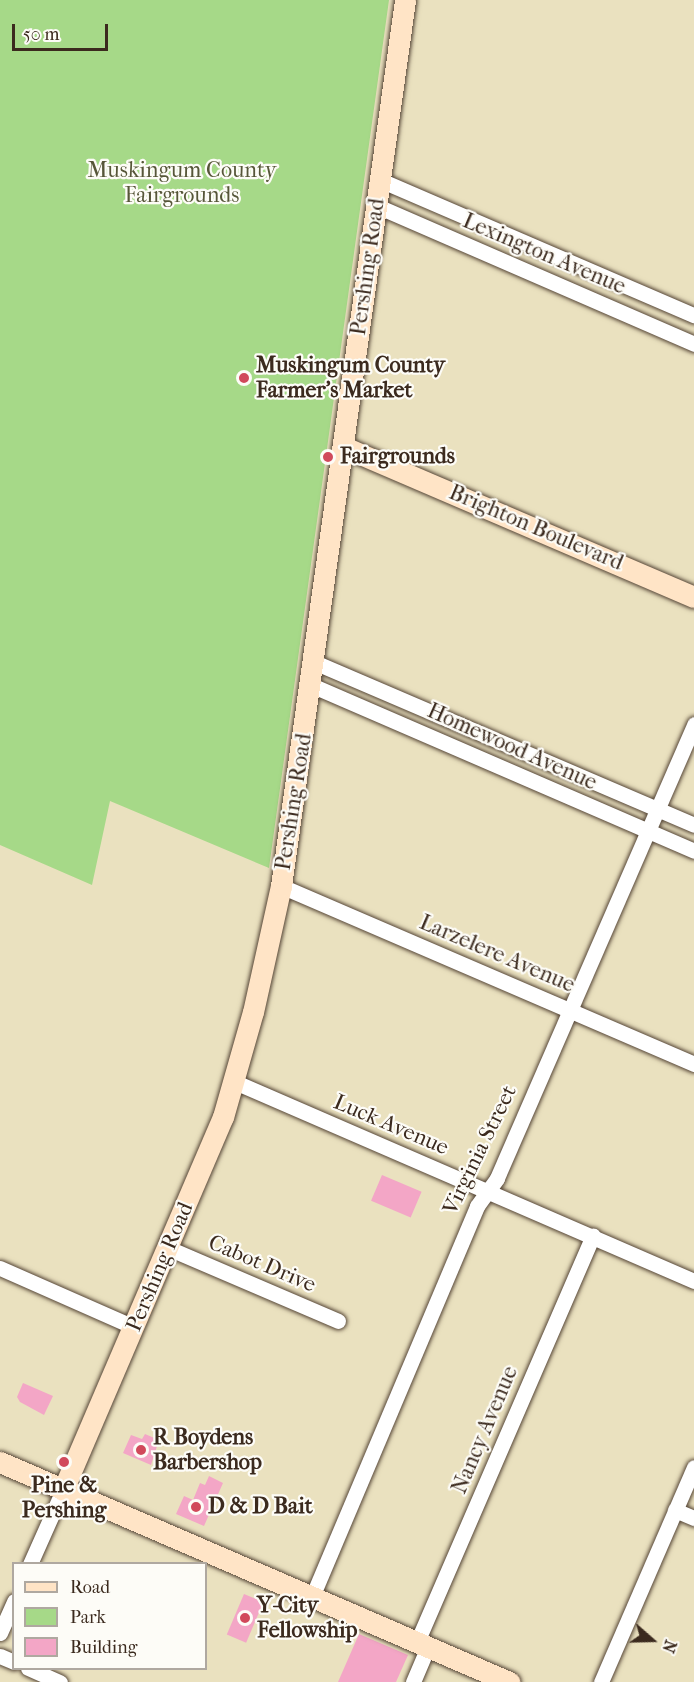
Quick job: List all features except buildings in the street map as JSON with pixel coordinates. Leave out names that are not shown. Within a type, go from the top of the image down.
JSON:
[{"type":"street","name":"Pershing Road","points":[[30,1562],[168,1248],[235,1083],[281,886],[405,0]]},
{"type":"street","name":"Lexington Avenue","points":[[380,180],[694,315]]},
{"type":"street","name":"Lexington Avenue","points":[[377,206],[694,344]]},
{"type":"street","name":"Brighton Boulevard","points":[[344,447],[694,597]]},
{"type":"street","name":"Homewood Avenue","points":[[314,662],[694,825]]},
{"type":"street","name":"Homewood Avenue","points":[[311,684],[694,851]]},
{"type":"street","name":"Virginia Street","points":[[312,1597],[477,1206],[497,1178],[694,724]]},
{"type":"street","name":"Larzelere Avenue","points":[[281,886],[694,1064]]},
{"type":"street","name":"Luck Avenue","points":[[235,1083],[694,1281]]},
{"type":"street","name":"Nancy Avenue","points":[[413,1682],[422,1644],[593,1236]]},
{"type":"street","name":"Cabot Drive","points":[[168,1248],[338,1321]]},
{"type":"street","points":[[0,1268],[134,1327]]},
{"type":"street","points":[[0,1462],[509,1682]]},
{"type":"street","points":[[601,1682],[694,1467]]},
{"type":"street","points":[[675,1510],[694,1518]]},
{"type":"street","points":[[0,1632],[12,1605]]},
{"type":"street","points":[[33,1670],[60,1682]]},
{"type":"green space","name":"Muskingum County Fairgrounds","points":[[0,0],[389,0],[269,868],[110,801],[92,885],[0,845]]},
{"type":"place","name":"Muskingum County Farmer's Market","points":[[244,378]]},
{"type":"place","name":"Fairgrounds","points":[[328,457]]},
{"type":"place","name":"R Boydens Barbershop","points":[[141,1450]]},
{"type":"place","name":"Pine & Pershing","points":[[64,1462]]},
{"type":"place","name":"D & D Bait","points":[[196,1507]]},
{"type":"place","name":"Y-City Fellowship","points":[[245,1618]]}]
